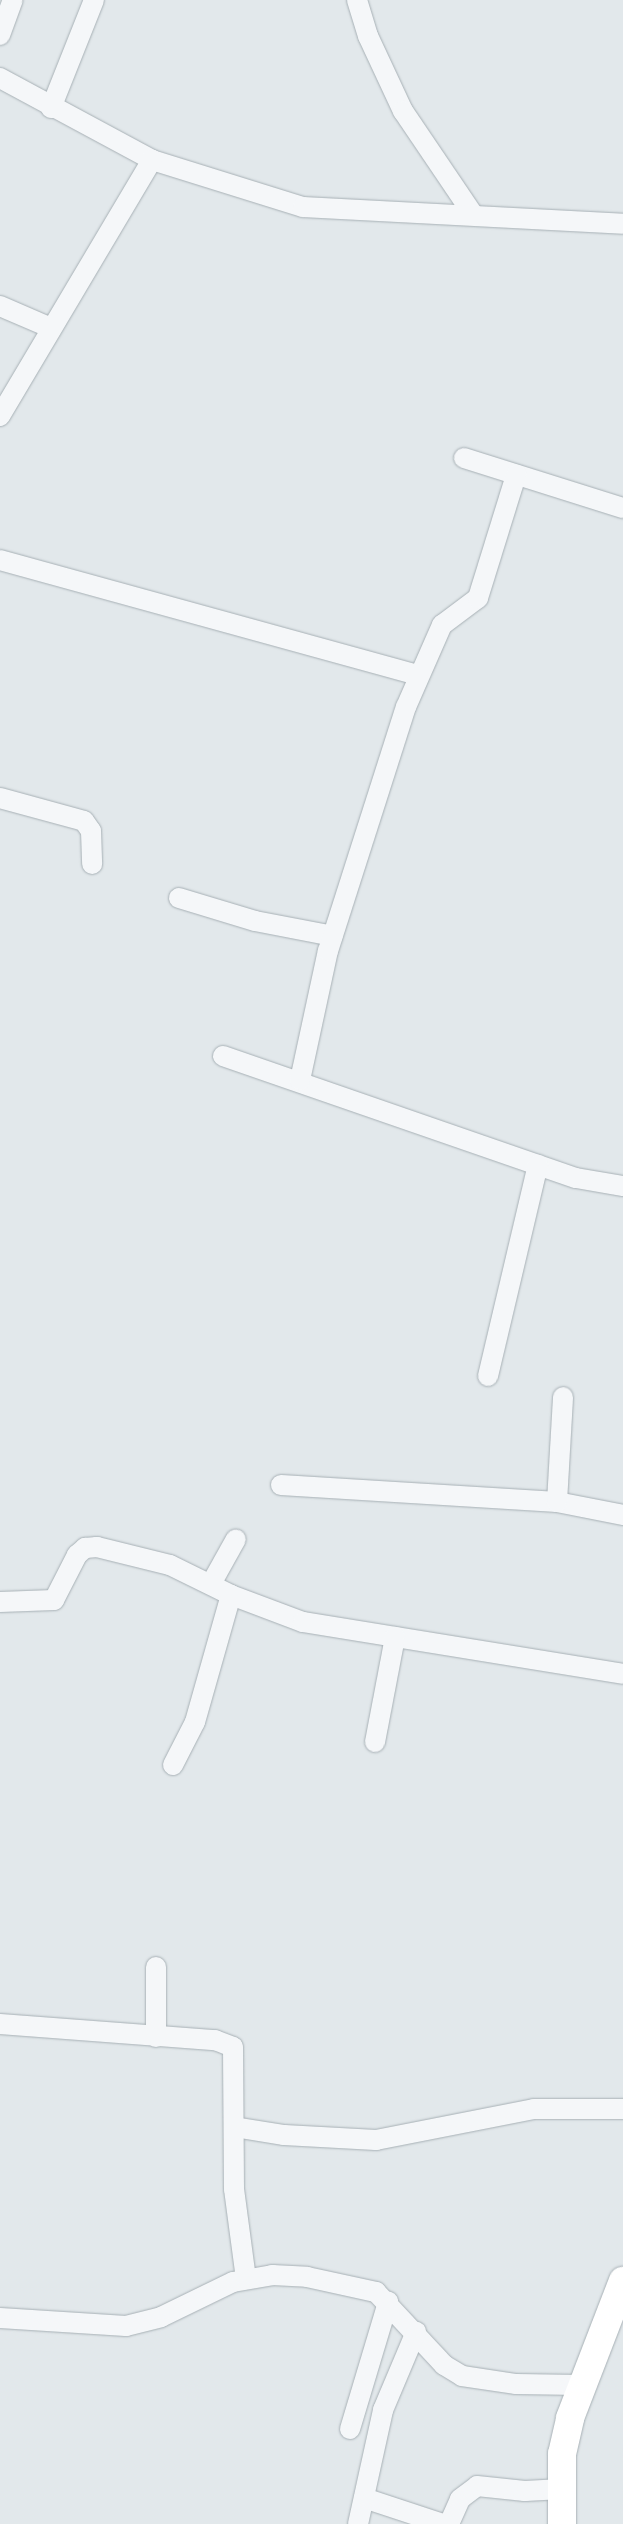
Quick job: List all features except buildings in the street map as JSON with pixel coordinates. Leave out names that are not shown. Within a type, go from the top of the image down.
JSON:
[{"type":"main road","points":[[562,2524],[564,2439],[580,2385],[623,2280]]},
{"type":"street","points":[[0,34],[13,0]]},
{"type":"street","points":[[51,108],[94,0]]},
{"type":"street","points":[[357,0],[368,36],[403,111],[472,213]]},
{"type":"street","points":[[0,78],[51,108],[152,160],[303,207],[472,213],[623,224]]},
{"type":"street","points":[[0,416],[152,160]]},
{"type":"street","points":[[0,306],[51,328]]},
{"type":"street","points":[[464,458],[623,508]]},
{"type":"street","points":[[300,1080],[333,936],[376,791],[418,675],[442,625],[478,598],[516,475]]},
{"type":"street","points":[[0,560],[418,675]]},
{"type":"street","points":[[0,798],[84,821],[91,831],[92,864]]},
{"type":"street","points":[[179,898],[255,921],[333,936]]},
{"type":"street","points":[[223,1056],[300,1080],[538,1166],[623,1186]]},
{"type":"street","points":[[488,1376],[538,1166]]},
{"type":"street","points":[[558,1502],[563,1397]]},
{"type":"street","points":[[282,1485],[558,1502],[623,1515]]},
{"type":"street","points":[[211,1584],[236,1539]]},
{"type":"street","points":[[0,1602],[54,1600],[74,1558],[93,1546],[170,1565],[231,1595],[302,1622],[623,1674]]},
{"type":"street","points":[[173,1765],[195,1722],[231,1595]]},
{"type":"street","points":[[375,1742],[395,1637]]},
{"type":"street","points":[[156,1967],[156,2037]]},
{"type":"street","points":[[0,2024],[215,2040],[233,2047],[234,2189],[246,2279]]},
{"type":"street","points":[[234,2127],[284,2135],[376,2140],[534,2108],[623,2109]]},
{"type":"street","points":[[0,2318],[126,2326],[161,2316],[218,2287],[246,2279],[272,2275],[345,2283],[376,2292],[416,2332],[444,2365],[462,2376],[516,2384],[580,2385]]},
{"type":"street","points":[[350,2429],[388,2302]]},
{"type":"street","points":[[358,2524],[383,2410],[416,2332]]},
{"type":"street","points":[[449,2524],[460,2499],[477,2486],[525,2491],[562,2489]]},
{"type":"street","points":[[364,2498],[443,2524]]}]
